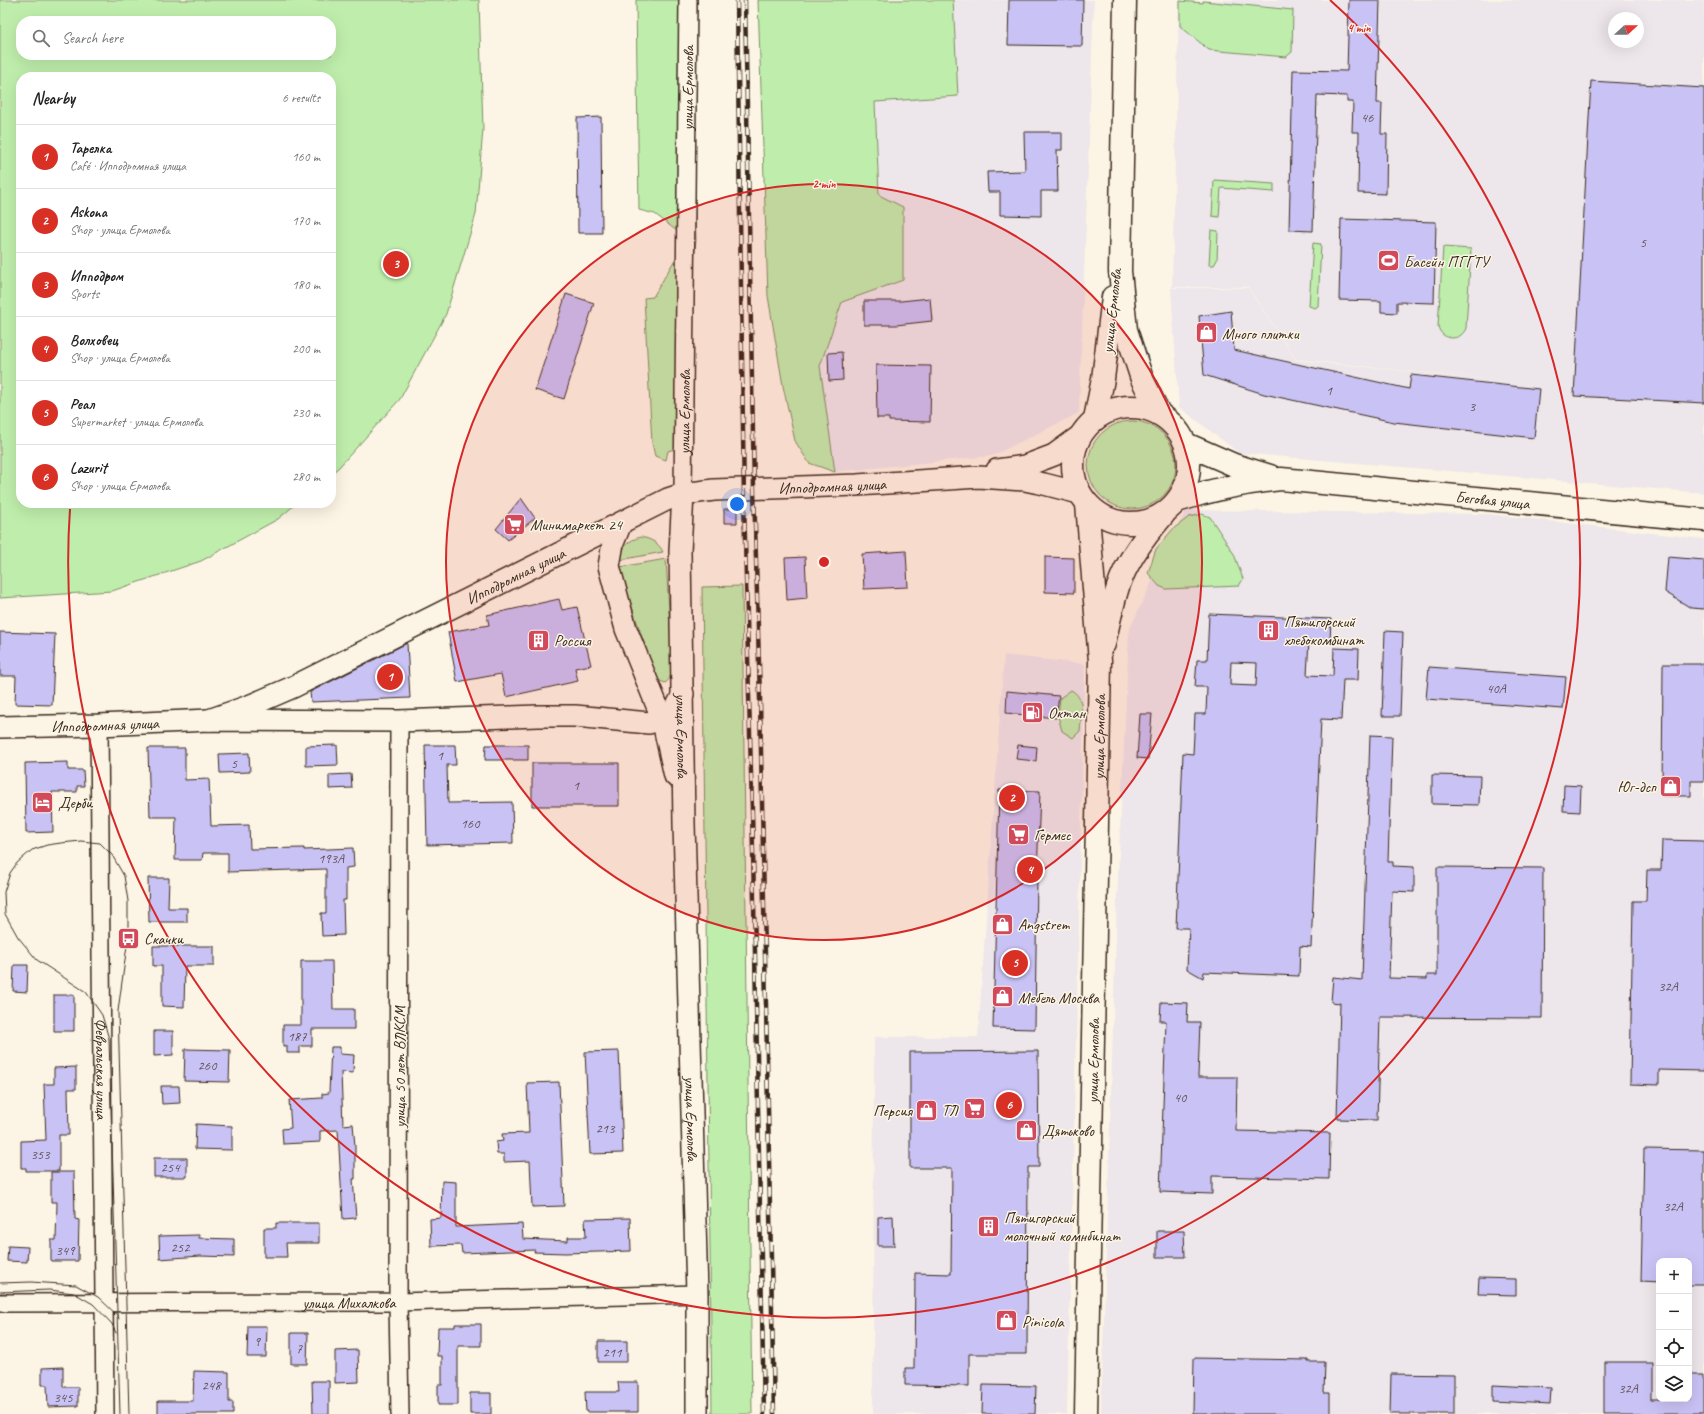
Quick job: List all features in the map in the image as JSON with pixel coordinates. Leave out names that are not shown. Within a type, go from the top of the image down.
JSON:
[{"type":"main road","name":"улица Ермолова","points":[[1125,0],[1120,271],[1126,330],[1142,379],[1160,413]]},
{"type":"main road","name":"улица Ермолова","points":[[1094,418],[1111,321],[1121,202]]},
{"type":"main road","name":"улица Ермолова","points":[[1086,1414],[1100,661],[1083,499],[1072,468],[1074,452],[1080,436],[1094,418],[1110,410],[1126,406],[1143,407],[1160,413],[1171,421],[1180,432],[1186,444],[1189,459],[1189,474],[1185,488],[1171,507],[1145,536],[1129,563],[1118,586],[1100,661]]},
{"type":"main road","name":"Беговая улица","points":[[1186,444],[1234,466],[1281,479],[1704,520]]},
{"type":"main road","name":"Беговая улица","points":[[1171,507],[1206,491],[1244,483],[1281,479]]},
{"type":"main road","points":[[1083,499],[1096,512],[1113,521],[1130,524],[1148,521],[1171,507]]},
{"type":"street","name":"улица Ермолова","points":[[688,0],[684,494],[680,551],[684,824],[697,1294],[697,1414]]},
{"type":"street","name":"Ипподромная улица","points":[[978,477],[998,470],[1025,466],[1054,455],[1080,436]]},
{"type":"street","name":"Ипподромная улица","points":[[209,720],[249,706],[293,687],[668,499],[684,494],[714,490],[857,485],[978,477],[1025,480],[1044,484],[1083,499]]},
{"type":"street","name":"улица Ермолова","points":[[621,523],[613,543],[609,566],[626,629],[662,718],[684,824]]},
{"type":"street","name":"Ипподромная улица","points":[[0,727],[99,725],[209,720],[399,721],[538,716],[575,716],[649,723],[670,714],[676,708],[683,694]]},
{"type":"street","name":"улица 50 лет ВЛКСМ","points":[[399,721],[398,1302],[400,1414]]},
{"type":"street","name":"Февральская улица","points":[[99,725],[105,1414]]},
{"type":"street","name":"улица Михалкова","points":[[0,1303],[398,1302],[697,1294]]},
{"type":"shaded area","points":[[953,0],[1094,0],[1079,413],[992,456],[835,472],[820,366],[842,302],[903,280],[879,195],[875,101],[958,96]]},
{"type":"shaded area","points":[[1179,0],[1202,2],[1202,0],[1704,0],[1704,493],[1239,453],[1179,407],[1171,288],[1248,288],[1296,360],[1532,384],[1296,359],[1248,287],[1172,287]]},
{"type":"shaded area","points":[[1186,510],[1488,514],[1704,539],[1704,1414],[1101,1414],[1117,899],[1129,630]]},
{"type":"shaded area","points":[[1004,655],[1085,664],[1067,1414],[873,1414],[874,1037],[978,1037]]},
{"type":"green space","points":[[0,0],[479,0],[483,129],[476,214],[446,314],[400,399],[336,470],[336,72],[16,72],[16,508],[291,508],[278,519],[201,561],[112,591],[0,598]]},
{"type":"green space","points":[[636,0],[689,0],[696,240],[675,449],[668,451],[666,460],[655,456],[652,443],[644,298],[653,297],[687,239],[655,214],[639,210]]},
{"type":"green space","points":[[758,0],[953,0],[958,96],[875,102],[879,195],[903,207],[903,280],[842,302],[820,366],[835,472],[809,463],[795,441],[783,386],[768,296]]},
{"type":"green space","points":[[1180,1],[1203,3],[1203,1],[1293,10],[1292,52],[1286,57],[1209,50],[1180,26]]},
{"type":"green space","points":[[1214,180],[1274,184],[1274,192],[1221,188],[1219,217],[1212,216]]},
{"type":"green space","points":[[1211,230],[1218,231],[1217,260],[1214,265],[1209,265]]},
{"type":"green space","points":[[1313,243],[1321,244],[1318,306],[1315,308],[1309,306]]},
{"type":"green space","points":[[1443,247],[1471,249],[1466,328],[1460,336],[1451,338],[1443,335],[1438,326]]},
{"type":"green space","points":[[1132,421],[1149,424],[1163,434],[1173,448],[1176,465],[1173,482],[1163,496],[1149,506],[1132,509],[1115,506],[1101,496],[1091,482],[1088,465],[1091,448],[1101,434],[1115,424]]},
{"type":"green space","points":[[1202,514],[1210,517],[1234,554],[1243,579],[1239,586],[1166,589],[1159,586],[1148,573],[1156,549],[1173,529],[1189,517]]},
{"type":"green space","points":[[641,537],[654,542],[663,552],[620,560],[627,544]]},
{"type":"green space","points":[[666,559],[672,664],[670,677],[665,683],[658,680],[655,676],[620,567]]},
{"type":"green space","points":[[742,586],[752,1414],[712,1414],[702,587]]},
{"type":"green space","points":[[1071,690],[1076,693],[1082,708],[1080,731],[1073,738],[1062,731],[1058,716],[1060,698]]},
{"type":"building","points":[[1009,0],[1083,0],[1082,46],[1008,45]]},
{"type":"building","points":[[1349,0],[1380,0],[1377,103],[1382,103],[1381,134],[1387,134],[1386,194],[1358,193],[1359,132],[1352,132],[1353,102],[1347,102],[1347,96],[1317,95],[1313,231],[1289,230],[1293,70],[1347,71]]},
{"type":"building","points":[[1591,81],[1704,88],[1704,403],[1574,396]]},
{"type":"building","points":[[601,117],[602,233],[578,233],[577,118]]},
{"type":"building","points":[[1024,132],[1062,132],[1062,150],[1057,150],[1058,191],[1041,191],[1041,216],[1000,215],[1000,192],[988,192],[987,172],[1025,171]]},
{"type":"building","name":"Басейн ПГГТУ","points":[[1341,219],[1436,222],[1434,303],[1397,302],[1397,313],[1381,312],[1381,301],[1339,300]]},
{"type":"building","points":[[566,294],[594,303],[564,399],[535,390]]},
{"type":"building","points":[[930,298],[932,321],[896,325],[864,325],[864,301],[901,301]]},
{"type":"building","points":[[1231,311],[1234,350],[1409,389],[1411,375],[1539,389],[1534,438],[1394,422],[1264,394],[1204,375],[1199,316]]},
{"type":"building","points":[[842,352],[843,380],[829,381],[828,353]]},
{"type":"building","points":[[876,365],[931,366],[930,422],[889,421],[889,418],[877,418]]},
{"type":"building","name":"Минимаркет 24","points":[[521,498],[535,518],[508,540],[496,529]]},
{"type":"building","points":[[724,509],[737,509],[737,523],[724,523]]},
{"type":"building","points":[[906,551],[908,587],[864,589],[862,554]]},
{"type":"building","points":[[805,557],[807,598],[787,600],[785,558]]},
{"type":"building","points":[[1045,557],[1074,558],[1074,593],[1045,592]]},
{"type":"building","points":[[1668,557],[1704,560],[1704,609],[1691,608],[1665,592]]},
{"type":"building","name":"Россия","points":[[559,599],[562,610],[577,607],[591,665],[575,668],[578,681],[506,697],[501,674],[457,682],[448,632],[489,625],[487,615]]},
{"type":"building","points":[[1209,614],[1331,619],[1330,642],[1309,641],[1307,675],[1333,676],[1334,648],[1359,649],[1358,680],[1343,680],[1341,720],[1321,719],[1311,947],[1300,946],[1299,976],[1204,972],[1203,978],[1187,969],[1189,928],[1176,928],[1183,753],[1193,754],[1195,714],[1206,714],[1207,687],[1195,687],[1197,660],[1207,660]],"holes":[[[1231,662],[1257,663],[1256,686],[1230,685]]]},
{"type":"building","points":[[1385,631],[1403,632],[1400,716],[1382,716]]},
{"type":"building","points":[[0,632],[55,634],[52,705],[15,704],[16,676],[0,676]]},
{"type":"building","points":[[407,643],[410,698],[311,702],[310,692]]},
{"type":"building","points":[[1663,664],[1704,664],[1704,781],[1691,781],[1691,796],[1662,796]]},
{"type":"building","points":[[1429,667],[1566,677],[1563,709],[1426,699]]},
{"type":"building","points":[[1007,691],[1059,696],[1056,718],[1006,713]]},
{"type":"building","points":[[1140,714],[1152,714],[1148,759],[1137,758]]},
{"type":"building","points":[[1370,735],[1392,736],[1388,862],[1393,862],[1393,866],[1414,867],[1414,892],[1392,891],[1389,978],[1427,979],[1427,975],[1437,975],[1437,867],[1543,868],[1542,1018],[1380,1017],[1377,1120],[1337,1119],[1340,1003],[1331,1002],[1333,977],[1362,980]]},
{"type":"building","points":[[337,745],[338,765],[306,766],[306,746]]},
{"type":"building","points":[[425,745],[455,745],[456,765],[447,765],[448,803],[512,802],[513,843],[427,845]]},
{"type":"building","points":[[486,745],[528,745],[528,760],[485,760]]},
{"type":"building","points":[[1018,745],[1037,747],[1036,761],[1016,759]]},
{"type":"building","points":[[148,748],[185,748],[185,780],[209,779],[211,826],[249,825],[250,849],[304,848],[304,850],[353,848],[354,867],[346,868],[346,900],[343,900],[344,935],[322,936],[321,913],[326,913],[326,869],[228,872],[228,853],[203,853],[202,860],[175,860],[176,817],[150,817]]},
{"type":"building","points":[[249,753],[250,772],[220,773],[219,754]]},
{"type":"building","points":[[68,762],[68,770],[83,770],[84,786],[77,786],[77,792],[52,792],[53,832],[26,833],[25,763]]},
{"type":"building","points":[[532,763],[619,763],[619,806],[532,806]]},
{"type":"building","points":[[351,774],[352,788],[329,789],[329,775]]},
{"type":"building","points":[[1432,775],[1480,776],[1479,805],[1432,804]]},
{"type":"building","points":[[1564,785],[1581,786],[1580,812],[1563,811]]},
{"type":"building","points":[[999,790],[1040,791],[1035,1029],[993,1028]]},
{"type":"building","points":[[1662,840],[1704,841],[1704,1071],[1659,1070],[1659,1085],[1630,1084],[1633,901],[1646,901],[1647,870],[1661,870]]},
{"type":"building","points":[[148,878],[169,878],[168,908],[187,908],[187,922],[149,922]]},
{"type":"building","points":[[153,946],[214,946],[214,966],[185,966],[184,1007],[162,1006],[162,966],[153,966]]},
{"type":"building","points":[[301,961],[332,961],[333,1009],[354,1009],[354,1029],[312,1029],[312,1046],[300,1046],[300,1053],[287,1053],[287,1046],[283,1046],[283,1025],[301,1025]]},
{"type":"building","points":[[14,965],[28,965],[27,992],[13,991]]},
{"type":"building","points":[[54,995],[74,995],[74,1031],[54,1031]]},
{"type":"building","points":[[1161,1002],[1188,1003],[1187,1022],[1200,1022],[1198,1077],[1237,1077],[1236,1131],[1330,1133],[1329,1179],[1212,1176],[1212,1194],[1160,1192],[1166,1021],[1160,1021]]},
{"type":"building","points":[[154,1031],[173,1031],[173,1055],[154,1056]]},
{"type":"building","points":[[331,1047],[340,1047],[340,1054],[354,1055],[353,1073],[341,1072],[343,1125],[353,1124],[355,1179],[353,1179],[356,1218],[343,1219],[338,1130],[320,1131],[320,1142],[283,1144],[282,1129],[291,1128],[289,1100],[322,1098],[322,1094],[329,1093]]},
{"type":"building","points":[[185,1049],[230,1050],[229,1082],[184,1081]]},
{"type":"building","points":[[619,1051],[623,1153],[590,1154],[585,1052]]},
{"type":"building","points":[[1038,1051],[1039,1167],[1028,1167],[1027,1354],[969,1354],[969,1386],[905,1385],[905,1368],[914,1368],[915,1273],[951,1274],[952,1168],[910,1168],[910,1052]]},
{"type":"building","points":[[76,1067],[76,1089],[68,1089],[69,1135],[59,1135],[59,1171],[26,1171],[26,1168],[21,1168],[21,1141],[46,1140],[44,1084],[54,1084],[54,1068]]},
{"type":"building","points":[[559,1082],[564,1206],[532,1207],[530,1161],[504,1162],[504,1154],[497,1154],[496,1142],[503,1141],[502,1134],[529,1133],[527,1083]]},
{"type":"building","points":[[161,1086],[179,1086],[180,1103],[162,1104]]},
{"type":"building","points":[[196,1124],[232,1126],[232,1150],[195,1149]]},
{"type":"building","points":[[1644,1149],[1704,1150],[1704,1284],[1692,1284],[1692,1258],[1656,1258],[1656,1283],[1641,1282]]},
{"type":"building","points":[[154,1158],[187,1158],[187,1177],[154,1177]]},
{"type":"building","points":[[51,1172],[74,1172],[75,1219],[79,1220],[78,1261],[51,1261],[51,1240],[56,1240],[57,1202],[51,1202]]},
{"type":"building","points":[[442,1181],[456,1182],[456,1227],[522,1224],[523,1239],[568,1241],[568,1237],[586,1237],[585,1219],[630,1218],[631,1251],[565,1253],[534,1252],[535,1250],[462,1253],[461,1245],[431,1246],[430,1219],[441,1218]]},
{"type":"building","points":[[893,1216],[894,1246],[878,1246],[878,1217]]},
{"type":"building","points":[[276,1223],[319,1223],[319,1243],[286,1243],[287,1257],[264,1257],[264,1228],[276,1228]]},
{"type":"building","points":[[1157,1231],[1184,1231],[1185,1257],[1157,1257]]},
{"type":"building","points":[[199,1235],[199,1238],[234,1239],[234,1257],[200,1256],[160,1259],[159,1236]]},
{"type":"building","points":[[8,1246],[28,1247],[27,1262],[7,1261]]},
{"type":"building","points":[[1479,1278],[1516,1279],[1516,1295],[1478,1294]]},
{"type":"building","points":[[455,1324],[481,1324],[481,1346],[458,1346],[458,1405],[438,1405],[438,1385],[442,1385],[442,1356],[437,1356],[438,1327],[455,1327]]},
{"type":"building","points":[[248,1326],[267,1326],[266,1357],[247,1357]]},
{"type":"building","points":[[291,1333],[308,1333],[307,1364],[291,1364]]},
{"type":"building","points":[[598,1341],[627,1341],[627,1362],[598,1362]]},
{"type":"building","points":[[358,1350],[359,1382],[335,1383],[335,1351]]},
{"type":"building","points":[[1194,1358],[1308,1360],[1308,1362],[1325,1362],[1324,1393],[1330,1393],[1330,1414],[1193,1414]]},
{"type":"building","points":[[1604,1362],[1652,1362],[1652,1399],[1656,1399],[1656,1402],[1692,1402],[1692,1373],[1704,1373],[1704,1414],[1604,1414]]},
{"type":"building","points":[[63,1367],[63,1387],[78,1387],[78,1406],[48,1407],[47,1385],[42,1385],[42,1368]]},
{"type":"building","points":[[194,1371],[229,1372],[229,1402],[233,1402],[233,1414],[158,1414],[158,1401],[193,1401]]},
{"type":"building","points":[[1391,1374],[1454,1375],[1454,1414],[1390,1414]]},
{"type":"building","points":[[312,1381],[329,1381],[329,1414],[313,1414]]},
{"type":"building","points":[[618,1382],[638,1382],[638,1412],[586,1412],[585,1392],[619,1392]]},
{"type":"building","points":[[983,1385],[1036,1386],[1035,1414],[982,1414]]},
{"type":"building","points":[[1493,1385],[1551,1388],[1550,1404],[1493,1401]]},
{"type":"building","points":[[470,1393],[491,1393],[491,1414],[470,1414]]},
{"type":"tram line","points":[[120,1414],[109,1039],[102,1015],[86,992],[37,960],[18,937],[5,914],[4,892],[10,873],[17,863],[32,850],[47,845],[81,841],[100,843],[112,855],[124,876],[128,901],[128,938],[118,1011],[129,1414]]},
{"type":"tram line","points":[[0,1283],[31,1282],[76,1285],[98,1297],[118,1316],[119,1319]]},
{"type":"tram line","points":[[0,1292],[49,1290],[74,1293],[93,1304],[112,1324],[116,1333]]},
{"type":"railway","points":[[737,0],[744,501],[753,850],[764,1414]]},
{"type":"railway","points":[[745,0],[774,1414]]},
{"type":"place","name":"Басейн ПГГТУ","points":[[1388,261]]},
{"type":"place","name":"Ипподpом","points":[[396,264]]},
{"type":"place","name":"Много плитки","points":[[1206,333]]},
{"type":"place","name":"Минимаркет 24","points":[[514,524]]},
{"type":"place","name":"Пятигорский хлебокомбинат","points":[[1269,630]]},
{"type":"place","name":"Россия","points":[[539,640]]},
{"type":"place","name":"Тарелка","points":[[390,677]]},
{"type":"place","name":"Октан","points":[[1032,712]]},
{"type":"place","name":"Юг-дсп","points":[[1671,786]]},
{"type":"place","name":"Askona","points":[[1012,798]]},
{"type":"place","name":"Дерби","points":[[43,802]]},
{"type":"place","name":"Гермес","points":[[1018,834]]},
{"type":"place","name":"Волховец","points":[[1030,870]]},
{"type":"place","name":"Angstrem","points":[[1003,924]]},
{"type":"place","name":"Скачки","points":[[128,938]]},
{"type":"place","name":"Реал","points":[[1015,963]]},
{"type":"place","name":"Мебель Москва","points":[[1002,997]]},
{"type":"place","name":"Lazurit","points":[[1009,1105]]},
{"type":"place","name":"ТЛ","points":[[974,1109]]},
{"type":"place","name":"Персия","points":[[927,1110]]},
{"type":"place","name":"Дятьково","points":[[1027,1130]]},
{"type":"place","name":"Пятигорский молочный комнбинат","points":[[989,1226]]},
{"type":"place","name":"Pinicola","points":[[1007,1321]]}]
